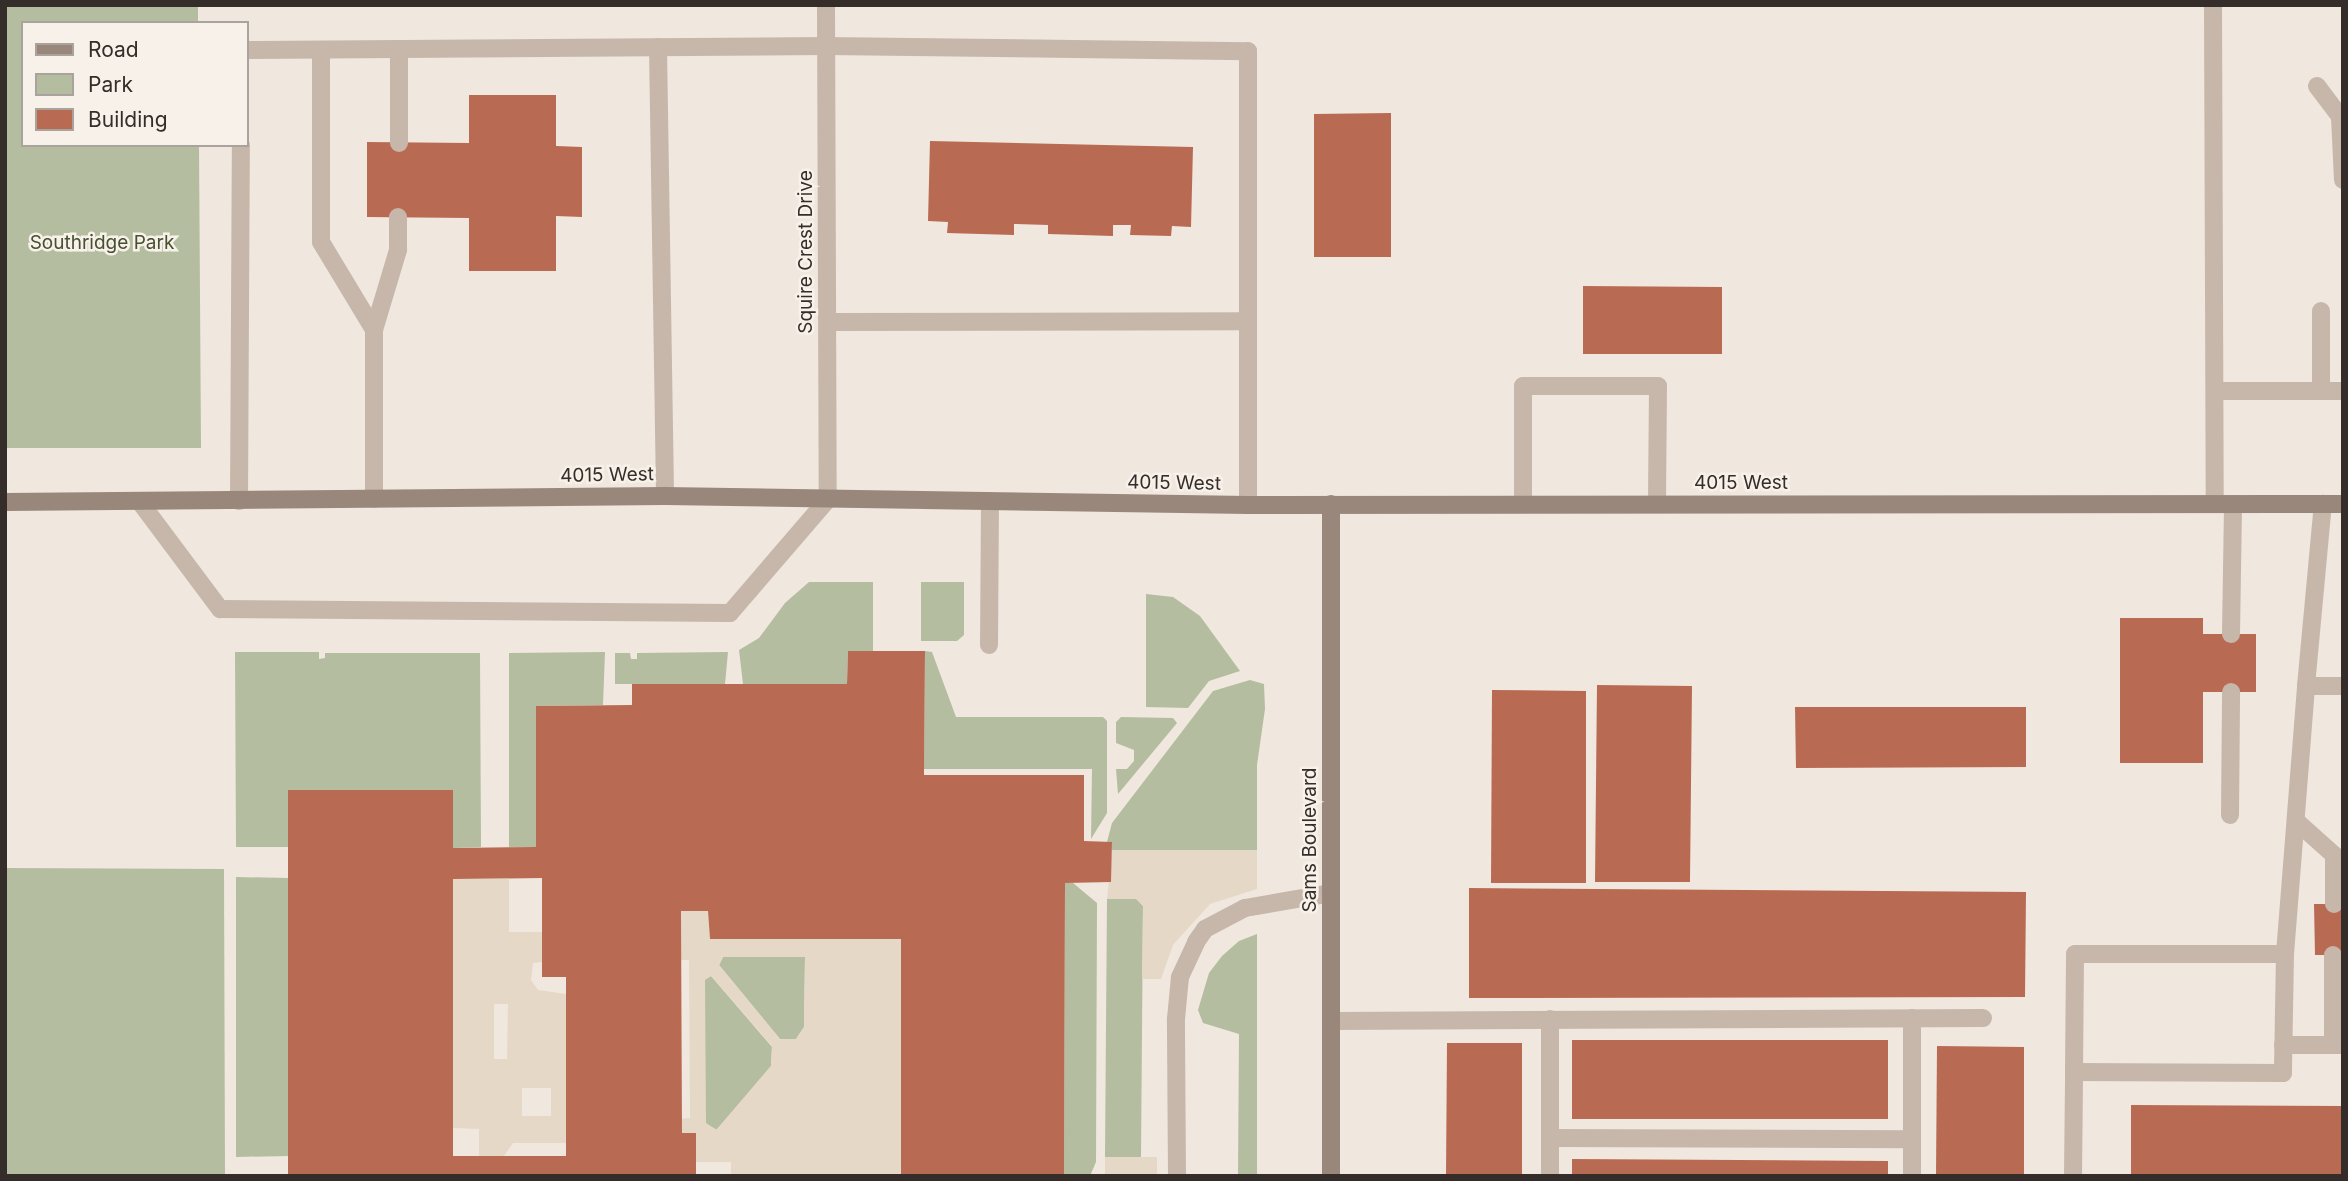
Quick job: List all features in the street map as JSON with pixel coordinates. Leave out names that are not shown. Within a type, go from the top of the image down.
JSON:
[{"type":"street","name":"Squire Crest Drive","points":[[827,5],[828,499]]},
{"type":"street","points":[[2213,5],[2214,391],[2231,634]]},
{"type":"street","points":[[248,50],[826,46],[1248,51],[1248,505]]},
{"type":"street","points":[[658,47],[665,496]]},
{"type":"street","points":[[399,49],[399,143]]},
{"type":"street","points":[[321,50],[321,242],[374,330]]},
{"type":"street","points":[[2316,86],[2340,117],[2343,180]]},
{"type":"street","points":[[239,500],[241,147]]},
{"type":"street","points":[[374,499],[374,330],[398,250],[398,217]]},
{"type":"street","points":[[2321,311],[2321,391]]},
{"type":"street","points":[[828,322],[1248,321]]},
{"type":"street","points":[[1523,504],[1523,386],[1658,386],[1657,504]]},
{"type":"street","points":[[2214,391],[2343,391]]},
{"type":"street","name":"4015 West","points":[[5,502],[665,496],[1248,505],[2343,504]]},
{"type":"street","points":[[140,502],[220,609],[730,613],[828,499]]},
{"type":"street","points":[[989,645],[990,501]]},
{"type":"street","name":"Sams Boulevard","points":[[1331,504],[1331,1176]]},
{"type":"street","points":[[2074,1072],[2283,1073],[2285,954],[2323,504]]},
{"type":"street","points":[[2306,686],[2343,686]]},
{"type":"street","points":[[2230,815],[2231,692]]},
{"type":"street","points":[[2296,821],[2334,855],[2334,904]]},
{"type":"street","points":[[1177,1176],[1176,1019],[1180,977],[1196,943],[1205,929],[1245,908],[1331,893]]},
{"type":"street","points":[[2073,1176],[2075,954],[2285,954]]},
{"type":"street","points":[[2283,1045],[2338,1045],[2333,955]]},
{"type":"street","points":[[1912,1018],[1912,1176]]},
{"type":"street","points":[[1331,1021],[1983,1018]]},
{"type":"street","points":[[1549,1019],[1549,1176]]},
{"type":"street","points":[[1549,1138],[1912,1139]]},
{"type":"green space","name":"Southridge Park","points":[[5,5],[198,5],[198,21],[21,21],[21,147],[199,147],[201,448],[5,448]]},
{"type":"green space","points":[[809,582],[873,582],[873,651],[848,651],[847,684],[743,684],[739,650],[759,638],[785,603]]},
{"type":"green space","points":[[921,582],[964,582],[964,635],[957,641],[921,641]]},
{"type":"green space","points":[[1146,594],[1173,597],[1200,616],[1240,671],[1209,681],[1188,708],[1146,707]]},
{"type":"green space","points":[[925,651],[932,652],[956,717],[1103,717],[1107,721],[1107,813],[1091,839],[1092,769],[924,769]]},
{"type":"green space","points":[[235,652],[319,652],[319,659],[325,658],[325,653],[480,653],[481,847],[453,848],[453,790],[288,847],[236,847]]},
{"type":"green space","points":[[605,652],[603,705],[536,706],[536,847],[509,847],[509,653]]},
{"type":"green space","points":[[728,652],[725,684],[615,684],[615,653],[630,653],[631,659],[637,659],[637,653]]},
{"type":"green space","points":[[1250,680],[1264,684],[1265,709],[1257,765],[1257,850],[1112,850],[1112,842],[1107,842],[1112,823],[1213,691]]},
{"type":"green space","points":[[1121,717],[1173,718],[1177,723],[1118,794],[1116,769],[1127,769],[1134,761],[1134,750],[1116,743],[1116,722]]},
{"type":"green space","points":[[5,868],[224,869],[225,1176],[5,1176]]},
{"type":"green space","points":[[236,877],[288,878],[288,1156],[236,1157]]},
{"type":"green space","points":[[1065,883],[1073,883],[1097,903],[1096,1162],[1090,1176],[1064,1176]]},
{"type":"green space","points":[[1107,899],[1137,899],[1143,906],[1141,1157],[1105,1157]]},
{"type":"green space","points":[[1257,934],[1257,1176],[1238,1176],[1239,1034],[1203,1023],[1198,1010],[1209,973],[1222,956],[1239,941]]},
{"type":"green space","points":[[723,957],[805,957],[804,1027],[796,1039],[780,1039],[719,965]]},
{"type":"green space","points":[[711,976],[772,1047],[771,1066],[717,1130],[705,1123],[705,979]]},
{"type":"shaded area","points":[[1112,850],[1257,850],[1257,889],[1210,904],[1173,945],[1161,979],[1142,979],[1143,906],[1136,899],[1107,899]]},
{"type":"shaded area","points":[[509,878],[509,932],[543,932],[542,962],[533,963],[531,980],[538,990],[566,994],[566,1143],[513,1143],[504,1156],[479,1156],[479,1129],[453,1128],[453,879]],"holes":[[[494,1004],[508,1004],[507,1059],[494,1059]],[[522,1088],[551,1088],[551,1116],[522,1116]]]},
{"type":"shaded area","points":[[681,911],[708,911],[710,939],[901,939],[901,1176],[731,1176],[731,1162],[696,1162],[682,1133],[682,1119],[690,1118],[689,960],[681,960]],"holes":[[[723,957],[805,957],[804,1027],[796,1039],[780,1039],[719,965]],[[711,976],[772,1046],[771,1066],[716,1130],[706,1123],[705,980]]]},
{"type":"shaded area","points":[[1105,1157],[1157,1157],[1157,1176],[1105,1176]]},
{"type":"building","points":[[469,95],[556,95],[556,146],[582,147],[582,217],[556,216],[556,271],[469,271],[469,218],[367,217],[367,142],[469,143]]},
{"type":"building","points":[[1391,113],[1391,257],[1314,257],[1314,114]]},
{"type":"building","points":[[930,141],[1193,147],[1191,227],[1172,226],[1171,236],[1130,235],[1131,225],[1113,225],[1113,236],[1048,234],[1048,225],[1014,224],[1014,235],[947,233],[948,222],[928,221]]},
{"type":"building","points":[[1583,286],[1722,287],[1722,354],[1583,354]]},
{"type":"building","points":[[2120,618],[2203,618],[2203,634],[2256,634],[2256,692],[2203,692],[2203,763],[2120,763]]},
{"type":"building","points":[[848,651],[925,651],[924,775],[1084,775],[1084,841],[1112,842],[1111,882],[1065,883],[1064,1176],[901,1176],[901,939],[710,939],[708,911],[681,911],[682,1133],[696,1133],[696,1176],[288,1176],[288,790],[453,790],[453,848],[536,847],[536,706],[632,705],[632,684],[847,684]],"holes":[[[542,878],[542,977],[566,977],[566,1156],[453,1156],[453,879]]]},
{"type":"building","points":[[1597,685],[1692,686],[1690,882],[1595,882]]},
{"type":"building","points":[[1492,690],[1586,691],[1586,883],[1491,883]]},
{"type":"building","points":[[1795,707],[2026,707],[2026,767],[1796,768]]},
{"type":"building","points":[[1469,888],[2026,892],[2025,997],[1469,998]]},
{"type":"building","points":[[2314,904],[2343,904],[2343,955],[2315,955]]},
{"type":"building","points":[[1572,1040],[1888,1040],[1888,1119],[1572,1119]]},
{"type":"building","points":[[1447,1043],[1522,1043],[1522,1176],[1446,1176]]},
{"type":"building","points":[[1937,1046],[2024,1047],[2024,1176],[1936,1176]]},
{"type":"building","points":[[2131,1105],[2343,1106],[2343,1176],[2131,1176]]},
{"type":"building","points":[[1572,1159],[1888,1161],[1888,1176],[1572,1176]]}]
